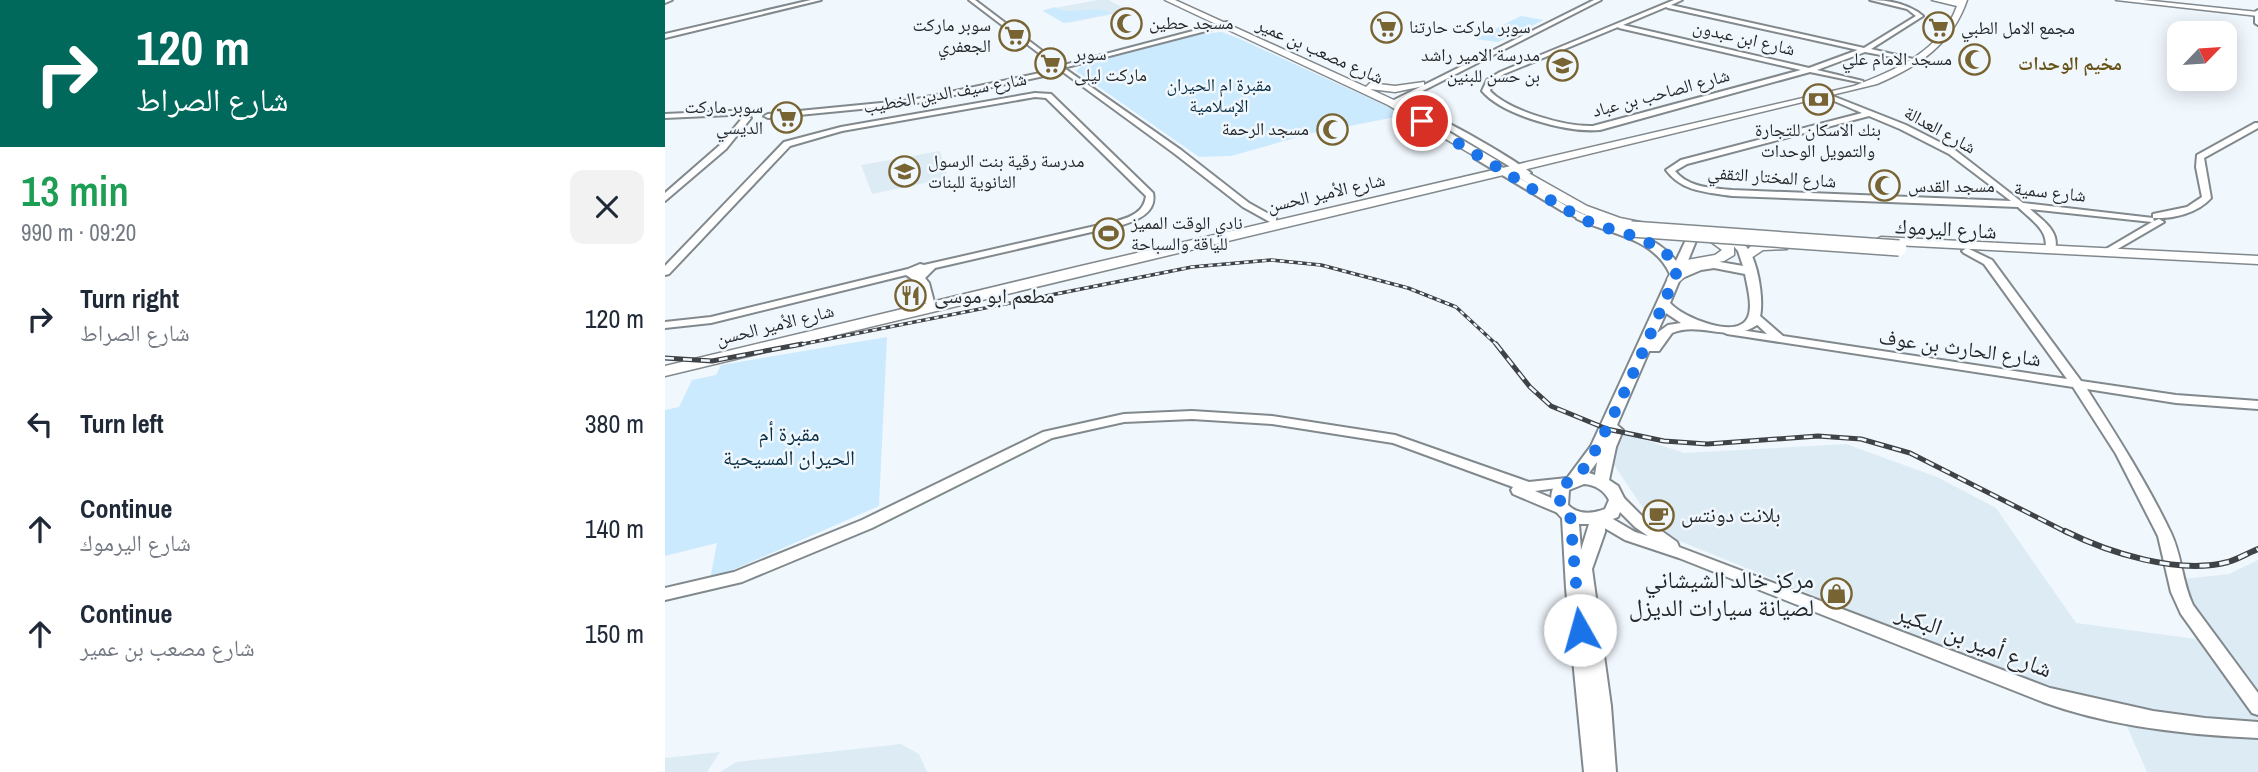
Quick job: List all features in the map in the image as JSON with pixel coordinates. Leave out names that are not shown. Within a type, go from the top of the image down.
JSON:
[{"type":"highway","name":"شارع مصعب بن عمير","points":[[1169,0],[1221,27],[1393,101]]},
{"type":"highway","name":"شارع مصعب بن عمير","points":[[1177,0],[1221,27],[1355,82],[1424,116],[1507,167]]},
{"type":"highway","points":[[1935,0],[1954,2]]},
{"type":"highway","points":[[2120,0],[2232,10]]},
{"type":"highway","points":[[2134,0],[2258,15]]},
{"type":"highway","name":"شارع الأمير الحسن","points":[[665,371],[1507,167],[1828,96],[1876,81],[1918,60],[1942,40],[1954,17],[1954,2]]},
{"type":"highway","name":"شارع الأمير الحسن","points":[[1828,96],[1911,60],[1928,47],[1954,17]]},
{"type":"highway","points":[[1355,82],[1395,89],[1422,86]]},
{"type":"highway","points":[[1422,86],[1416,98],[1424,116]]},
{"type":"highway","points":[[1507,167],[1534,161]]},
{"type":"highway","points":[[1472,176],[1534,161]]},
{"type":"highway","name":"شارع اليرموك","points":[[1507,167],[1566,206],[1600,222],[1631,229],[1967,251],[1991,257],[2258,263]]},
{"type":"highway","name":"شارع اليرموك","points":[[1507,167],[1582,209],[1614,221],[1648,228],[2109,251],[2258,263]]},
{"type":"highway","name":"شارع الأمير الحسن","points":[[665,366],[1273,220],[1472,176]]},
{"type":"highway","points":[[1674,279],[1692,263],[1725,256],[1729,252],[1729,247],[1710,236]]},
{"type":"highway","points":[[1749,264],[1753,249],[1761,245],[1896,251],[1946,250]]},
{"type":"main road","points":[[1581,217],[1600,226],[1640,238],[1659,248],[1671,258],[1674,279]]},
{"type":"main road","points":[[1595,772],[1567,512],[1558,495],[1587,466],[1607,429],[1695,230]]},
{"type":"main road","points":[[1726,233],[1741,245],[1749,264],[1756,318],[1748,328],[1727,331]]},
{"type":"main road","points":[[1674,279],[1703,265],[1749,264]]},
{"type":"main road","name":"شارع الحارث بن عوف","points":[[1664,304],[1675,317],[1727,331]]},
{"type":"main road","points":[[1601,482],[1608,447],[1660,334],[1673,328],[1701,326]]},
{"type":"main road","points":[[1567,512],[1587,520],[1599,520],[1612,513],[1617,500],[1615,493],[1601,482],[1571,481]]},
{"type":"main road","points":[[1599,520],[1583,569],[1601,706],[1605,772]]},
{"type":"street","points":[[665,36],[818,0]]},
{"type":"street","points":[[972,0],[1065,67],[1245,205],[1273,220]]},
{"type":"street","points":[[1542,27],[1591,0]]},
{"type":"street","points":[[1393,101],[1598,0]]},
{"type":"street","name":"شارع الصاحب بن عباد","points":[[1679,0],[1502,74],[1489,81],[1486,91],[1501,104],[1571,126],[1593,128],[1811,70],[1866,50],[1920,16],[1909,8],[1873,0]]},
{"type":"street","points":[[1667,5],[1911,60]]},
{"type":"street","name":"شارع ابن عبدون","points":[[1619,26],[1861,82]]},
{"type":"street","points":[[665,118],[748,116],[912,102],[1221,27]]},
{"type":"street","name":"شارع سيف الدين الخطيب","points":[[665,272],[787,144],[841,129],[1035,95],[1048,96],[1150,195],[1146,210],[1119,223],[947,265],[921,274],[895,277],[692,324],[665,325]]},
{"type":"street","name":"شارع العدالة","points":[[1828,96],[1941,145],[2019,204],[2049,232],[2053,242],[2050,249]]},
{"type":"street","name":"شارع المختار الثقفي","points":[[1870,113],[1684,162],[1670,170],[1679,181],[1688,185],[1732,193],[2004,203]]},
{"type":"street","points":[[736,133],[769,114]]},
{"type":"street","points":[[665,198],[736,133],[748,116]]},
{"type":"street","name":"شارع سمية","points":[[2004,203],[2155,219],[2209,207],[2215,198],[2205,169],[2205,160],[2220,147],[2258,126]]},
{"type":"street","points":[[2243,133],[2258,136]]},
{"type":"street","name":"شارع اليرموك","points":[[1507,167],[1581,217],[1600,222]]},
{"type":"street","points":[[1245,205],[1258,224]]},
{"type":"street","points":[[2109,251],[2155,219]]},
{"type":"street","points":[[1991,257],[2122,454],[2165,536],[2179,592],[2187,609],[2258,707]]},
{"type":"street","points":[[921,274],[929,302]]},
{"type":"street","points":[[1756,318],[1764,328],[1782,340]]},
{"type":"street","name":"شارع الحارث بن عوف","points":[[1727,331],[2078,385],[2258,405]]},
{"type":"street","points":[[665,594],[715,585],[867,524],[1048,435],[1125,418],[1192,415],[1272,420],[1415,445],[1528,486],[1571,481]]},
{"type":"street","points":[[1373,436],[1439,459],[1567,512]]},
{"type":"street","name":"شارع أمير بن البكير","points":[[1617,500],[1640,523],[1684,554]]},
{"type":"street","name":"شارع أمير بن البكير","points":[[1599,520],[1630,536],[1684,554],[2049,696],[2088,707],[2213,729],[2258,730]]},
{"type":"shaded area","points":[[1109,0],[1129,11],[1068,23],[1043,10]]},
{"type":"shaded area","name":"مدرسة رقية بنت الرسول الثانوية للبنات","points":[[940,151],[948,178],[872,194],[861,165]]},
{"type":"shaded area","points":[[1622,432],[1684,453],[1846,444],[1937,477],[1996,508],[2076,623],[2204,640],[2184,579],[2229,574],[2258,560],[2258,772],[2147,772],[2125,722],[1660,533],[1612,462]]},
{"type":"shaded area","points":[[901,744],[919,754],[927,772],[720,772],[736,762]]},
{"type":"shaded area","points":[[720,752],[707,772],[665,772],[665,758]]},
{"type":"green space","points":[[1054,7],[1067,11],[1098,10],[1112,13],[1064,23],[1043,11]]},
{"type":"green space","points":[[1521,16],[1544,20],[1498,42],[1475,39]]},
{"type":"green space","name":"مقبرة ام الحيران الإسلامية","points":[[1222,32],[1406,115],[1313,133],[1231,156],[1199,157],[1076,71],[1084,64],[1201,34]]},
{"type":"green space","name":"مقبرة أم الحيران المسيحية","points":[[887,337],[879,506],[710,580],[717,543],[665,556],[665,410],[679,407],[692,380],[716,375],[721,365]]},
{"type":"tunnel","points":[[1492,161],[1516,175]]},
{"type":"railway","points":[[793,346],[1192,267],[1271,260],[1321,265],[1408,288],[1456,307],[1496,345]]},
{"type":"railway","points":[[665,358],[712,361],[802,344]]},
{"type":"railway","points":[[1496,345],[1530,387],[1551,406],[1607,429],[1664,441],[1707,444],[1818,436],[1861,439],[1910,453],[2068,533]]},
{"type":"railway","points":[[2065,531],[2123,554],[2166,564],[2188,566],[2228,562],[2258,549]]},
{"type":"place","name":"مسجد حطين","points":[[1126,23]]},
{"type":"place","name":"سوبر ماركت حارتنا","points":[[1386,27]]},
{"type":"place","name":"مجمع الامل الطبي","points":[[1938,28]]},
{"type":"place","name":"سوبر ماركت الجعفري","points":[[1014,35]]},
{"type":"place","name":"مسجد الامام علي","points":[[1975,59]]},
{"type":"place","name":"سوبر ماركت ليلى","points":[[1051,64]]},
{"type":"place","name":"مدرسة الامير راشد بن حسن للبنين","points":[[1563,65]]},
{"type":"place","name":"بنك الاسكان للتجارة والتمويل الوحدات","points":[[1818,100]]},
{"type":"place","name":"سوبر ماركت الديسي","points":[[786,117]]},
{"type":"place","name":"مسجد الرحمة","points":[[1332,129]]},
{"type":"place","name":"مدرسة رقية بنت الرسول الثانوية للبنات","points":[[905,171]]},
{"type":"place","name":"مسجد القدس","points":[[1885,186]]},
{"type":"place","name":"نادي الوقت المميز للياقة والسباحة","points":[[1108,233]]},
{"type":"place","name":"مطعم ابو موسى","points":[[911,296]]},
{"type":"place","name":"بلانت دونتس","points":[[1658,515]]},
{"type":"place","name":"مركز خالد الشيشاني لصيانة سيارات الديزل","points":[[1837,594]]},
{"type":"district","name":"مخيم الوحدات","points":[[2070,63]]},
{"type":"route","points":[[1422,121],[1545,198],[1591,223],[1646,241],[1669,256],[1673,262],[1676,274],[1661,312],[1607,429],[1587,466],[1575,479],[1561,488],[1558,495],[1563,509],[1570,514],[1580,630]]}]
